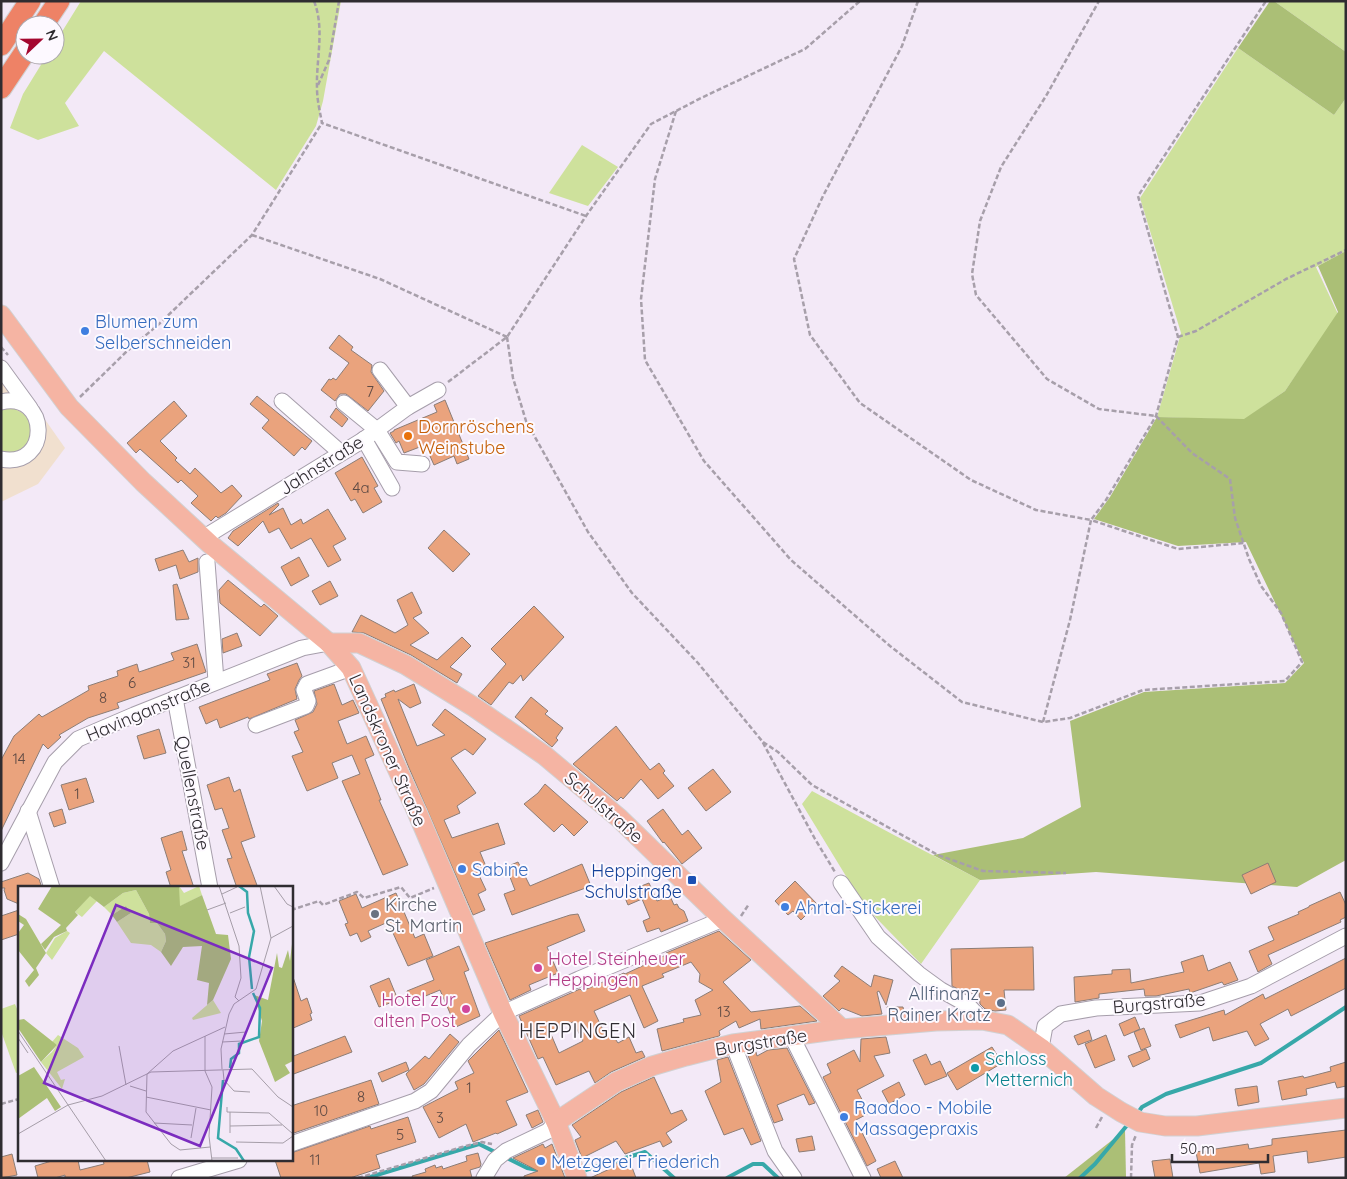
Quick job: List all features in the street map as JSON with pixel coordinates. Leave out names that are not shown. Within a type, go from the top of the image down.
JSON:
[{"type":"highway","points":[[1,45],[30,1]]},
{"type":"highway","points":[[50,15],[59,1]]},
{"type":"highway","points":[[1,88],[16,65]]},
{"type":"main road","name":"Landskroner Straße","points":[[1,315],[69,407],[144,482],[204,538],[329,643],[351,668],[413,804],[503,1013],[556,1122],[574,1172]]},
{"type":"main road","name":"Schulstraße","points":[[329,643],[359,643],[406,665],[544,755],[619,818],[731,919],[842,1029]]},
{"type":"main road","name":"Burgstraße","points":[[556,1122],[616,1082],[652,1066],[733,1044],[842,1029],[936,1021],[982,1020],[1008,1025],[1041,1048],[1096,1096],[1133,1118]]},
{"type":"main road","points":[[1133,1118],[1165,1126],[1197,1126],[1346,1108]]},
{"type":"street","points":[[1,368],[36,417],[39,426],[39,436],[35,446],[28,454],[19,459],[9,461],[1,459]]},
{"type":"street","points":[[380,370],[408,407]]},
{"type":"street","name":"Jahnstraße","points":[[204,538],[364,439],[408,407],[438,390]]},
{"type":"street","points":[[1,402],[14,401],[30,409]]},
{"type":"street","points":[[282,401],[341,453]]},
{"type":"street","points":[[344,403],[377,430],[397,462],[422,464]]},
{"type":"street","points":[[364,439],[392,488]]},
{"type":"street","points":[[207,562],[216,681]]},
{"type":"street","name":"Havinganstraße","points":[[1,864],[55,762],[78,739],[216,681],[302,648],[329,643]]},
{"type":"street","points":[[256,725],[306,706],[308,701],[304,690],[307,684],[351,668]]},
{"type":"street","name":"Quellenstraße","points":[[175,698],[210,886]]},
{"type":"street","points":[[28,811],[51,886]]},
{"type":"street","points":[[841,883],[878,937],[919,974],[941,990],[968,1005],[982,1020]]},
{"type":"street","points":[[292,1144],[415,1101],[431,1091],[469,1045],[503,1013],[579,979],[731,919]]},
{"type":"street","name":"Burgstraße","points":[[1041,1048],[1045,1026],[1061,1014],[1096,1008],[1200,1003],[1251,986],[1346,936]]},
{"type":"street","points":[[792,1037],[863,1178]]},
{"type":"street","points":[[733,1044],[775,1152],[791,1177]]},
{"type":"street","points":[[484,1178],[505,1153],[548,1131],[556,1122]]},
{"type":"street","points":[[179,1178],[232,1162]]},
{"type":"path","points":[[69,407],[252,235],[322,123],[317,88],[319,12],[314,1]]},
{"type":"path","points":[[317,88],[329,60],[339,1]]},
{"type":"path","points":[[438,390],[507,337],[586,216],[651,124],[805,49],[860,1]]},
{"type":"path","points":[[918,1],[902,46],[823,196],[794,259],[810,335],[860,403],[972,480],[1036,510],[1091,520],[1178,549],[1244,543]]},
{"type":"path","points":[[676,111],[655,179],[641,299],[645,360],[704,461],[791,560],[890,646],[962,702],[1043,722],[1070,718],[1143,690],[1285,681],[1302,662],[1280,613],[1261,586],[1244,543],[1235,518],[1230,479],[1192,453],[1156,416],[1099,409],[1047,379],[976,295],[972,274],[980,221],[1001,167],[1046,96],[1100,1]]},
{"type":"path","points":[[1043,722],[1070,620],[1091,520],[1106,500],[1156,416],[1178,337],[1138,196],[1266,1]]},
{"type":"path","points":[[322,123],[586,216]]},
{"type":"path","points":[[252,235],[380,279],[507,337]]},
{"type":"path","points":[[1178,337],[1196,331],[1286,279],[1346,250]]},
{"type":"path","points":[[507,337],[513,378],[526,421],[588,532],[632,593],[698,662],[762,741],[841,883]]},
{"type":"path","points":[[762,741],[778,752],[812,785],[938,855],[983,871],[1066,874]]},
{"type":"path","points":[[292,910],[318,901],[323,905],[357,892],[364,898],[400,887],[410,898],[447,882]]},
{"type":"path","points":[[731,919],[749,904]]},
{"type":"path","points":[[1,1104],[18,1099]]},
{"type":"path","points":[[1131,1178],[1133,1118]]},
{"type":"path","points":[[358,1178],[418,1159],[482,1142],[505,1153]]},
{"type":"shaded area","points":[[1,357],[65,448],[38,484],[1,502]]},
{"type":"green space","points":[[81,1],[341,1],[323,101],[316,126],[276,190],[104,51],[65,103],[79,126],[38,140],[10,128],[23,94],[41,65],[65,65],[65,27]]},
{"type":"green space","points":[[1270,1],[1274,1],[1346,52],[1346,98],[1334,115],[1238,48]]},
{"type":"green space","points":[[1274,1],[1346,1],[1346,52]]},
{"type":"green space","points":[[1238,48],[1334,115],[1346,98],[1346,251],[1316,267],[1338,314],[1285,391],[1244,420],[1157,417],[1181,333],[1140,198]]},
{"type":"green space","points":[[582,145],[618,167],[588,206],[549,193]]},
{"type":"green space","points":[[1346,251],[1346,860],[1297,887],[1096,872],[980,880],[933,855],[1023,838],[1081,807],[1070,721],[1144,692],[1285,683],[1304,663],[1246,542],[1178,546],[1094,519],[1110,497],[1157,417],[1244,419],[1285,391],[1338,312],[1318,266]]},
{"type":"green space","points":[[13,408],[26,415],[33,428],[29,444],[17,453],[1,453],[1,409]]},
{"type":"green space","points":[[812,791],[980,880],[921,964],[849,890],[852,886],[802,804]]},
{"type":"green space","points":[[15,1004],[18,1012],[18,1072],[16,1073],[1,1031],[1,1009]]},
{"type":"green space","points":[[1125,1130],[1126,1178],[1064,1178]]},
{"type":"building","points":[[339,335],[353,347],[351,350],[372,365],[371,372],[384,391],[368,411],[346,394],[340,394],[335,401],[321,390],[329,379],[333,378],[336,380],[349,363],[329,348]]},
{"type":"building","points":[[257,396],[312,441],[305,450],[302,447],[294,456],[262,428],[269,420],[250,404]]},
{"type":"building","points":[[445,400],[469,459],[457,464],[454,456],[434,465],[425,445],[404,453],[399,441],[396,443],[390,433],[437,412],[434,405]]},
{"type":"building","points":[[174,401],[187,416],[160,441],[177,458],[175,460],[190,474],[195,468],[221,493],[232,485],[242,496],[226,513],[218,518],[216,516],[211,521],[191,503],[198,496],[181,480],[178,483],[140,449],[136,453],[127,443]]},
{"type":"building","points":[[336,408],[348,419],[342,427],[330,417]]},
{"type":"building","points":[[362,457],[378,486],[374,488],[382,502],[363,513],[355,499],[351,501],[335,473]]},
{"type":"building","points":[[278,503],[279,505],[269,515],[283,508],[291,525],[301,519],[303,524],[328,509],[346,539],[333,546],[341,560],[328,567],[311,538],[291,549],[279,528],[269,533],[263,521],[238,546],[228,538],[233,531]]},
{"type":"building","points":[[444,530],[470,554],[453,572],[428,548]]},
{"type":"building","points":[[183,550],[189,562],[198,558],[198,572],[180,579],[176,565],[159,571],[155,559]]},
{"type":"building","points":[[299,557],[309,576],[291,586],[281,567]]},
{"type":"building","points":[[228,580],[261,607],[264,604],[278,616],[260,636],[220,603],[219,590]]},
{"type":"building","points":[[330,581],[338,596],[320,605],[312,591]]},
{"type":"building","points":[[177,584],[189,619],[176,620],[173,585]]},
{"type":"building","points":[[412,592],[422,613],[413,618],[429,633],[410,645],[437,660],[462,637],[471,646],[450,667],[462,674],[457,683],[411,655],[364,633],[352,632],[361,615],[395,633],[408,625],[397,600]]},
{"type":"building","points":[[534,606],[564,637],[523,681],[521,675],[513,684],[509,682],[491,705],[478,696],[506,664],[491,649]]},
{"type":"building","points":[[237,633],[242,646],[223,653],[222,639]]},
{"type":"building","points":[[197,644],[206,672],[117,703],[119,708],[88,718],[59,735],[61,737],[48,749],[43,744],[1,831],[1,760],[14,736],[39,714],[42,717],[89,690],[88,686],[118,676],[117,671],[137,664],[139,672],[174,660],[171,653]]},
{"type":"building","points":[[297,663],[302,676],[295,689],[297,699],[249,719],[248,717],[220,728],[217,719],[206,724],[199,707],[270,680],[267,674]]},
{"type":"building","points":[[334,684],[342,705],[353,700],[359,713],[338,721],[347,744],[366,736],[374,755],[365,759],[381,800],[379,800],[408,865],[383,875],[342,781],[360,774],[352,755],[332,763],[338,778],[307,791],[292,756],[303,752],[294,732],[299,730],[295,720],[313,712],[317,704],[314,691]]},
{"type":"building","points":[[414,684],[421,703],[410,708],[398,699],[417,746],[445,735],[432,725],[445,709],[486,739],[473,755],[465,749],[451,758],[476,793],[457,806],[460,813],[444,820],[452,838],[498,823],[505,844],[480,852],[487,869],[478,873],[486,890],[478,894],[485,910],[473,915],[381,699],[386,697],[385,694]]},
{"type":"building","points":[[531,697],[548,711],[545,714],[563,728],[556,738],[558,740],[552,747],[515,717]]},
{"type":"building","points":[[616,726],[650,770],[659,763],[665,771],[663,773],[674,786],[658,799],[641,779],[623,799],[621,797],[617,801],[573,764]]},
{"type":"building","points":[[159,729],[166,753],[144,759],[137,736]]},
{"type":"building","points":[[713,769],[731,792],[706,811],[688,788]]},
{"type":"building","points":[[229,777],[234,792],[240,789],[255,837],[241,842],[257,886],[236,886],[227,859],[232,858],[222,830],[229,828],[222,808],[215,810],[207,785]]},
{"type":"building","points":[[86,778],[94,802],[69,810],[61,785]]},
{"type":"building","points":[[545,784],[588,822],[574,836],[562,824],[554,832],[524,804],[538,793]]},
{"type":"building","points":[[62,809],[66,823],[54,827],[49,813]]},
{"type":"building","points":[[663,809],[682,835],[688,830],[702,848],[682,864],[647,821]]},
{"type":"building","points":[[182,831],[187,850],[182,851],[193,886],[170,886],[166,872],[171,870],[161,838]]},
{"type":"building","points":[[518,862],[530,886],[582,864],[591,886],[512,915],[504,894],[515,890],[506,867]]},
{"type":"building","points":[[1268,863],[1276,882],[1251,894],[1242,875]]},
{"type":"building","points":[[28,873],[39,879],[41,886],[18,886],[18,904],[7,899],[5,888],[1,888],[1,882]]},
{"type":"building","points":[[795,881],[817,904],[801,920],[793,911],[788,915],[775,901]]},
{"type":"building","points":[[649,883],[657,901],[670,896],[674,905],[677,904],[684,911],[688,921],[661,932],[659,928],[647,932],[643,921],[650,918],[642,899],[628,905],[623,893]]},
{"type":"building","points":[[1340,892],[1346,905],[1346,917],[1340,920],[1341,922],[1268,955],[1272,964],[1258,972],[1249,951],[1274,940],[1268,927],[1299,914],[1298,912],[1309,906]]},
{"type":"building","name":"Kirche St. Martin","points":[[396,893],[415,938],[424,934],[433,956],[408,966],[388,922],[368,931],[371,937],[361,942],[357,933],[350,936],[345,924],[348,923],[339,901],[356,894],[362,908]]},
{"type":"building","points":[[18,910],[18,934],[1,940],[1,916]]},
{"type":"building","points":[[578,914],[585,931],[547,947],[558,973],[529,985],[531,990],[510,1000],[485,943]]},
{"type":"building","points":[[719,931],[751,960],[723,982],[751,1012],[800,1006],[817,1021],[761,1029],[760,1019],[739,1028],[736,1021],[719,1031],[719,1036],[662,1051],[657,1029],[684,1022],[683,1019],[701,1015],[695,1000],[713,990],[699,982],[700,974],[691,962],[662,974],[664,977],[642,986],[658,1021],[644,1028],[630,995],[594,1011],[604,1032],[609,1030],[618,1043],[629,1037],[636,1053],[642,1051],[645,1057],[611,1072],[595,1083],[589,1071],[556,1085],[543,1057],[538,1059],[519,1016],[580,989],[582,991],[625,974],[666,955],[666,953]],"holes":[[[573,1022],[583,1041],[559,1053],[550,1032]]]},
{"type":"building","points":[[459,946],[469,970],[464,972],[480,1016],[456,1027],[440,990],[411,1002],[407,991],[434,980],[426,960]]},
{"type":"building","points":[[1033,947],[1034,990],[1004,990],[1006,1010],[995,1011],[985,1009],[980,1004],[979,993],[966,993],[952,986],[951,949]]},
{"type":"building","points":[[1203,955],[1208,971],[1230,962],[1238,980],[1224,985],[1222,982],[1190,993],[1189,989],[1156,996],[1145,996],[1144,989],[1099,994],[1099,998],[1075,1002],[1074,977],[1112,974],[1112,970],[1130,969],[1131,983],[1184,972],[1181,962]]},
{"type":"building","points":[[1346,958],[1346,988],[1291,1016],[1288,1009],[1260,1024],[1269,1039],[1255,1046],[1247,1031],[1213,1041],[1209,1027],[1180,1038],[1175,1025],[1224,1010],[1225,1015],[1263,994],[1265,999]]},
{"type":"building","points":[[842,966],[871,987],[874,975],[893,980],[886,1005],[879,991],[877,992],[882,1014],[862,1016],[842,1008],[839,1011],[823,996],[840,981],[834,976]]},
{"type":"building","points":[[292,977],[301,1001],[307,998],[312,1013],[310,1014],[312,1020],[292,1029]]},
{"type":"building","points":[[389,978],[398,1000],[379,1007],[370,986]]},
{"type":"building","points":[[887,1007],[903,1007],[904,1012],[890,1014]]},
{"type":"building","points":[[1135,1017],[1140,1029],[1124,1036],[1119,1024]]},
{"type":"building","points":[[1144,1028],[1151,1046],[1141,1050],[1134,1032]]},
{"type":"building","points":[[499,1030],[528,1092],[506,1101],[517,1125],[473,1142],[466,1124],[439,1138],[423,1107],[458,1089],[455,1082],[474,1073],[468,1061]]},
{"type":"building","points":[[1089,1030],[1092,1040],[1078,1045],[1074,1036]]},
{"type":"building","points":[[450,1034],[459,1042],[424,1084],[414,1090],[406,1074],[425,1056],[429,1059]]},
{"type":"building","points":[[1106,1035],[1115,1060],[1095,1068],[1085,1044]]},
{"type":"building","points":[[345,1036],[352,1052],[292,1075],[292,1057]]},
{"type":"building","points":[[886,1037],[890,1053],[874,1056],[884,1076],[857,1090],[869,1113],[856,1120],[876,1161],[867,1166],[823,1077],[831,1073],[827,1064],[854,1050],[860,1062],[861,1039]]},
{"type":"building","name":"Schloss Metternich","points":[[992,1047],[1002,1063],[957,1090],[947,1073]]},
{"type":"building","points":[[787,1048],[815,1103],[809,1105],[804,1094],[777,1105],[783,1120],[774,1123],[747,1053],[756,1052],[757,1056],[768,1050]]},
{"type":"building","points":[[1146,1049],[1150,1059],[1133,1067],[1128,1056]]},
{"type":"building","points":[[926,1054],[931,1065],[940,1061],[947,1076],[925,1085],[913,1060]]},
{"type":"building","points":[[728,1057],[761,1141],[751,1145],[743,1128],[724,1135],[705,1091],[721,1082],[717,1060]]},
{"type":"building","points":[[406,1062],[409,1070],[382,1082],[378,1073]]},
{"type":"building","points":[[1346,1062],[1346,1086],[1337,1088],[1335,1082],[1306,1089],[1307,1095],[1282,1100],[1278,1081],[1303,1076],[1304,1078],[1331,1071],[1330,1067]]},
{"type":"building","points":[[654,1077],[671,1114],[682,1110],[687,1120],[666,1133],[672,1142],[663,1147],[660,1141],[625,1154],[616,1141],[582,1158],[575,1140],[581,1137],[572,1125],[621,1092]]},
{"type":"building","points":[[371,1080],[379,1104],[292,1134],[292,1106]]},
{"type":"building","points":[[899,1082],[905,1095],[889,1104],[882,1091]]},
{"type":"building","points":[[1257,1086],[1259,1102],[1238,1106],[1235,1089]]},
{"type":"building","points":[[538,1110],[543,1122],[532,1128],[526,1115]]},
{"type":"building","points":[[408,1117],[416,1142],[376,1155],[380,1168],[350,1178],[281,1178],[276,1162],[292,1162],[292,1153],[370,1126],[371,1129]]},
{"type":"building","points":[[1346,1130],[1346,1157],[1308,1163],[1307,1151],[1273,1156],[1275,1172],[1261,1174],[1259,1163],[1200,1173],[1196,1152],[1248,1144],[1249,1149],[1272,1145],[1272,1139]]},
{"type":"building","points":[[812,1136],[815,1150],[799,1152],[796,1139]]},
{"type":"building","name":"Metzgerei Friederich","points":[[543,1144],[545,1148],[552,1144],[565,1178],[524,1178],[524,1176],[538,1171],[513,1158]]},
{"type":"building","points":[[478,1153],[481,1164],[480,1167],[470,1170],[472,1178],[413,1178],[412,1176],[426,1172],[425,1169],[435,1165],[436,1168],[442,1166],[443,1169],[467,1161],[466,1156]]},
{"type":"building","points":[[12,1154],[17,1175],[1,1178],[1,1157]]},
{"type":"building","points":[[629,1159],[636,1178],[590,1178],[614,1167],[613,1165]]},
{"type":"building","points":[[1170,1159],[1173,1178],[1155,1178],[1152,1161]]},
{"type":"building","points":[[895,1161],[903,1178],[881,1178],[877,1169]]},
{"type":"building","points":[[48,1162],[78,1162],[80,1170],[104,1164],[104,1162],[148,1162],[150,1172],[126,1178],[65,1178],[65,1175],[55,1178],[38,1178],[35,1166]]},
{"type":"waterway","points":[[1137,1114],[1142,1107],[1166,1094],[1261,1063],[1346,1007]]},
{"type":"waterway","points":[[1080,1178],[1095,1164],[1129,1123]]},
{"type":"waterway","points":[[367,1178],[479,1144],[497,1153]]},
{"type":"waterway","points":[[579,1172],[645,1152],[674,1178]]},
{"type":"waterway","points":[[505,1157],[527,1168],[538,1170]]},
{"type":"waterway","points":[[727,1178],[753,1164],[763,1164],[778,1178]]},
{"type":"place","name":"Blumen zum Selberschneiden","points":[[85,331]]},
{"type":"place","name":"Dornröschens Weinstube","points":[[408,436]]},
{"type":"place","name":"Sabine","points":[[462,869]]},
{"type":"place","name":"Heppingen Schulstraße","points":[[692,880]]},
{"type":"place","name":"Ahrtal-Stickerei","points":[[785,907]]},
{"type":"place","name":"Kirche St. Martin","points":[[375,914]]},
{"type":"place","name":"Hotel Steinheuer Heppingen","points":[[538,968]]},
{"type":"place","name":"Allfinanz - Rainer Kratz","points":[[1001,1003]]},
{"type":"place","name":"Hotel zur alten Post","points":[[466,1009]]},
{"type":"place","name":"Schloss Metternich","points":[[975,1068]]},
{"type":"place","name":"Raadoo - Mobile Massagepraxis","points":[[844,1117]]},
{"type":"place","name":"Metzgerei Friederich","points":[[541,1161]]},
{"type":"district","name":"HEPPINGEN","points":[[578,1030]]}]
